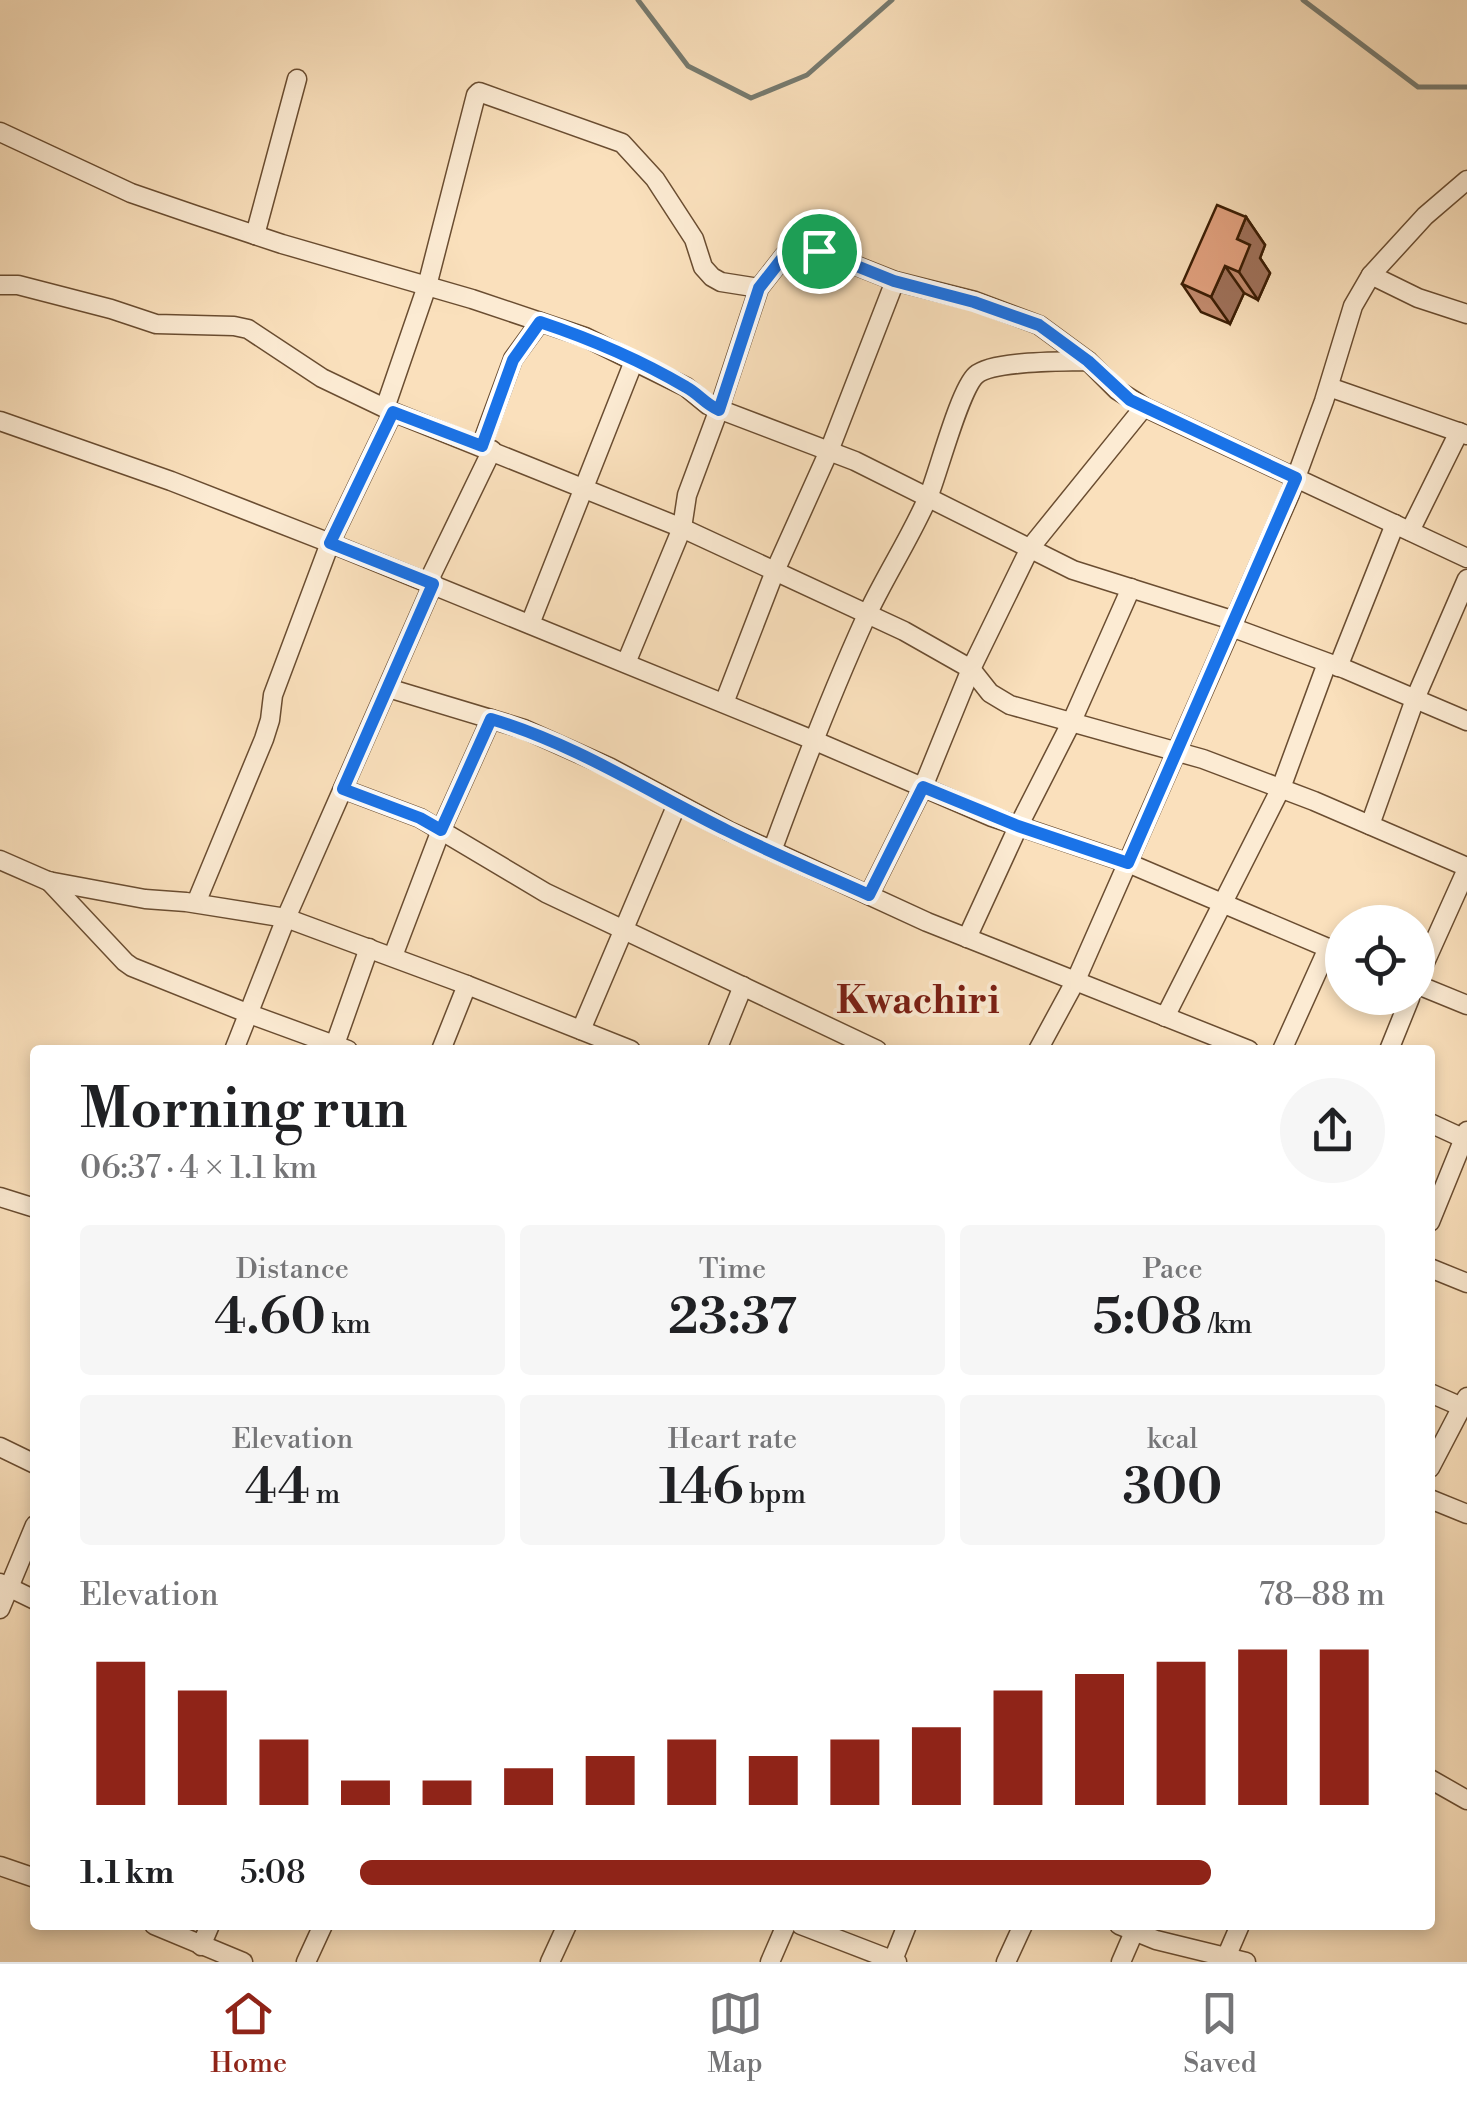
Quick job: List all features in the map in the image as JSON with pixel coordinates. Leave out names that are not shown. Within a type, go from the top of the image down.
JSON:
[{"type":"street","points":[[255,235],[298,79]]},
{"type":"street","points":[[196,904],[264,739],[272,695],[330,543],[389,410],[427,286],[476,95],[479,92],[622,143],[655,179],[694,239],[703,266],[712,277],[759,288]]},
{"type":"street","points":[[0,132],[131,192],[255,235],[584,337],[686,387],[708,405],[830,452],[1073,570],[1233,624],[1467,721]]},
{"type":"street","points":[[1041,1045],[1076,980],[1296,478],[1353,306],[1371,276],[1424,216],[1467,180]]},
{"type":"street","points":[[626,663],[682,528],[687,494],[759,288],[784,256],[802,250],[819,251],[894,281],[974,302],[1039,325],[1088,361],[1117,390],[1144,407],[1467,558]]},
{"type":"street","points":[[1371,276],[1418,298],[1467,314]]},
{"type":"street","points":[[724,703],[775,571],[830,452],[894,281]]},
{"type":"street","points":[[0,285],[111,308],[156,324],[234,326],[248,330],[322,378],[389,410],[682,528],[904,630],[970,669],[990,693],[1010,704],[1232,769],[1467,868],[1435,942]]},
{"type":"street","points":[[236,1045],[487,448],[513,360],[540,322]]},
{"type":"street","points":[[530,624],[634,361]]},
{"type":"street","points":[[772,851],[813,740],[868,614],[928,497],[974,376],[1010,365],[1088,361]]},
{"type":"street","points":[[1165,1017],[1281,788],[1332,665],[1402,528],[1463,434],[1328,387]]},
{"type":"street","points":[[869,895],[923,787],[970,669],[1030,548],[1144,407]]},
{"type":"street","points":[[0,421],[171,481],[431,583],[1018,826],[1128,863],[1325,947]]},
{"type":"street","points":[[1370,826],[1416,699],[1467,579]]},
{"type":"street","points":[[967,938],[1072,721],[1131,588]]},
{"type":"street","points":[[388,688],[524,729],[869,895],[1236,1045]]},
{"type":"street","points":[[393,956],[441,830],[491,719]]},
{"type":"street","points":[[343,789],[420,818],[546,893],[867,1045]]},
{"type":"street","points":[[582,1038],[678,804]]},
{"type":"street","points":[[0,860],[48,881],[286,918],[467,984],[582,1038],[611,1045]]},
{"type":"street","points":[[48,881],[124,962],[331,1045]]},
{"type":"street","points":[[340,1045],[369,948]]},
{"type":"street","points":[[1285,1045],[1325,970]]},
{"type":"street","points":[[443,1045],[467,984]]},
{"type":"street","points":[[719,1045],[743,986]]},
{"type":"street","points":[[1435,989],[1467,1004]]},
{"type":"street","points":[[1391,1045],[1403,1015]]},
{"type":"street","points":[[1435,1126],[1466,1136],[1435,1210]]},
{"type":"street","points":[[0,1197],[30,1206]]},
{"type":"street","points":[[1435,1270],[1467,1283]]},
{"type":"street","points":[[1435,1394],[1464,1402],[1435,1458]]},
{"type":"street","points":[[0,1447],[30,1462]]},
{"type":"street","points":[[1435,1500],[1467,1514]]},
{"type":"street","points":[[0,1609],[4,1585],[30,1535]]},
{"type":"street","points":[[4,1585],[30,1598]]},
{"type":"street","points":[[1435,1782],[1467,1800]]},
{"type":"street","points":[[0,1866],[30,1876]]},
{"type":"street","points":[[165,1930],[243,1962]]},
{"type":"street","points":[[202,1946],[208,1930]]},
{"type":"street","points":[[306,1962],[320,1930]]},
{"type":"street","points":[[550,1962],[564,1930]]},
{"type":"street","points":[[770,1962],[784,1930]]},
{"type":"street","points":[[814,1930],[895,1961],[905,1930]]},
{"type":"street","points":[[1006,1962],[1021,1930]]},
{"type":"street","points":[[1121,1962],[1127,1930]]},
{"type":"street","points":[[1133,1930],[1225,1960],[1246,1962]]},
{"type":"street","points":[[1225,1960],[1238,1930]]},
{"type":"building","points":[[1217,205],[1246,217],[1237,239],[1250,245],[1239,272],[1225,266],[1211,297],[1182,284]]},
{"type":"waterway","points":[[638,0],[688,66],[751,98],[807,75],[892,0]]},
{"type":"waterway","points":[[1303,0],[1418,87],[1467,87]]},
{"type":"district","name":"Kwachiri","points":[[918,1000]]},
{"type":"route","points":[[802,250],[819,251],[894,281],[974,302],[1039,325],[1088,361],[1130,400],[1296,478],[1128,863],[992,817],[923,787],[869,895],[729,831],[609,767],[524,729],[491,719],[441,830],[343,789],[433,584],[330,543],[393,412],[482,446],[517,351],[540,322],[616,351],[693,391],[719,410],[759,288],[784,256],[802,250]]}]
